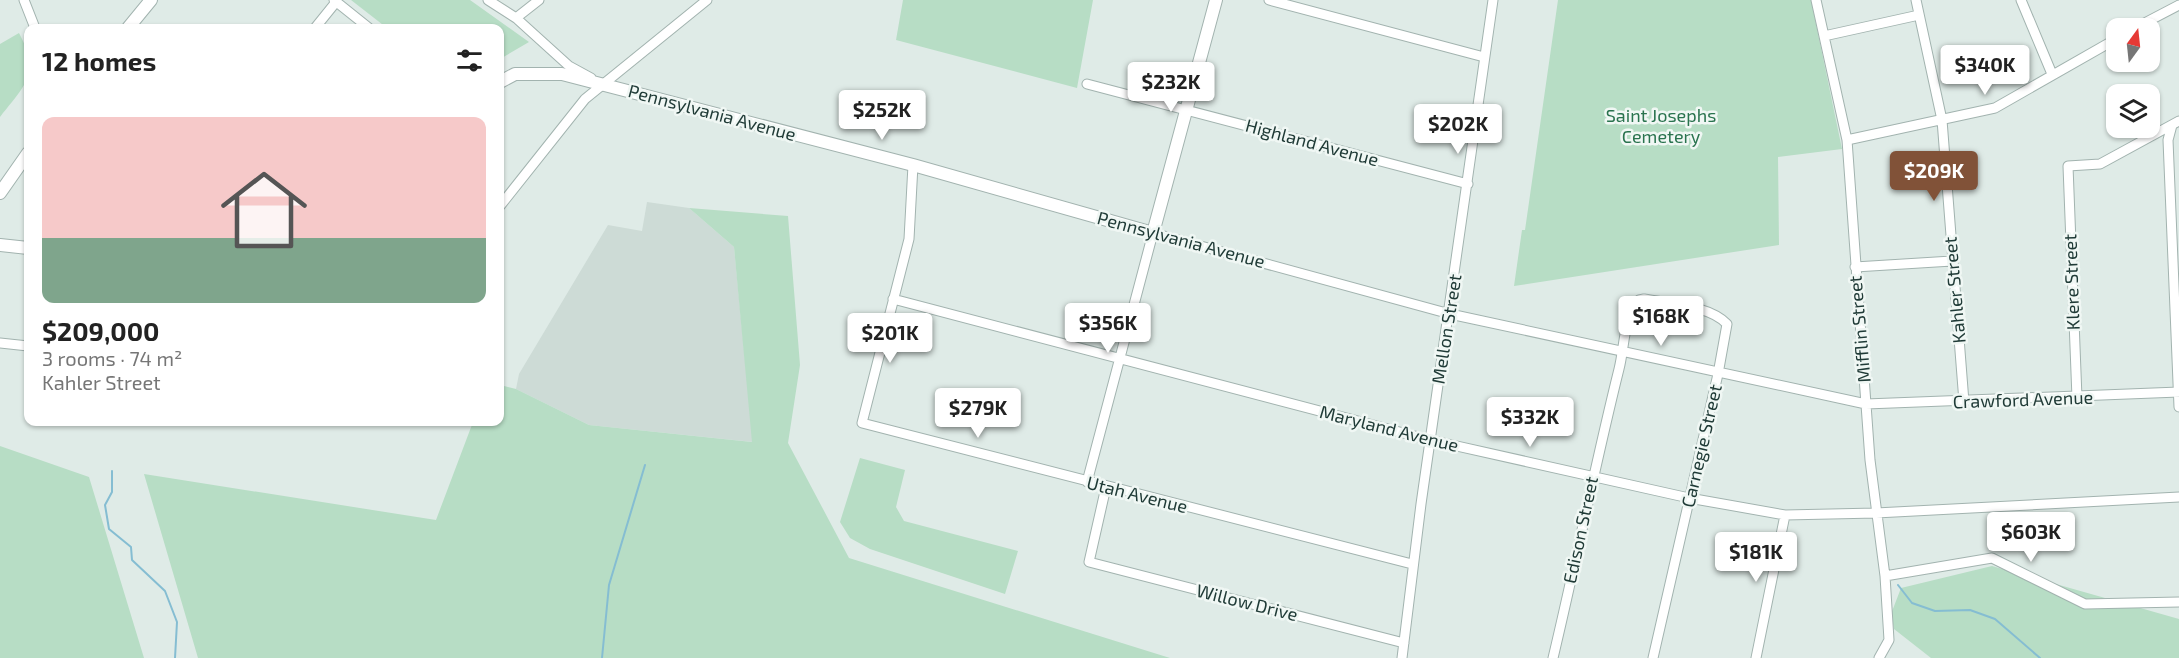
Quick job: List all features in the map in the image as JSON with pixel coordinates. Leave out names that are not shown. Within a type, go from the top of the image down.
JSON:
[{"type":"street","points":[[24,0],[33,24]]},
{"type":"street","points":[[131,24],[151,0]]},
{"type":"street","points":[[488,0],[504,5],[569,66],[601,84]]},
{"type":"street","points":[[516,18],[538,0]]},
{"type":"street","points":[[504,201],[585,99],[707,0]]},
{"type":"street","points":[[1087,482],[1216,0]]},
{"type":"street","points":[[1269,0],[1484,57]]},
{"type":"street","name":"Mellon Street","points":[[1402,658],[1412,564],[1450,314],[1493,0]]},
{"type":"street","name":"Mifflin Street","points":[[1816,0],[1847,140],[1866,404],[1876,513],[1885,576],[1889,640],[1879,658]]},
{"type":"street","name":"Kahler Street","points":[[1916,0],[1941,120],[1964,402]]},
{"type":"street","points":[[2021,0],[2052,74]]},
{"type":"street","points":[[318,24],[335,1],[364,24]]},
{"type":"street","points":[[2154,18],[2179,5]]},
{"type":"street","points":[[1824,36],[1919,15]]},
{"type":"street","points":[[1847,140],[1995,108],[2106,44]]},
{"type":"street","name":"Pennsylvania Avenue","points":[[504,80],[515,74],[562,74],[913,165],[1450,314],[1718,374],[1866,404]]},
{"type":"street","name":"Highland Avenue","points":[[1087,84],[1468,184]]},
{"type":"street","points":[[2176,123],[2168,140],[2179,407]]},
{"type":"street","name":"Klere Street","points":[[2077,398],[2068,166],[2100,164],[2176,123]]},
{"type":"street","points":[[0,193],[24,159]]},
{"type":"street","points":[[893,299],[909,235],[913,165]]},
{"type":"street","points":[[0,245],[24,248]]},
{"type":"street","points":[[1855,267],[1952,261]]},
{"type":"street","name":"Maryland Avenue","points":[[893,299],[1430,440],[1592,474],[1689,498],[1785,515],[1876,513],[2179,498]]},
{"type":"street","name":"Utah Avenue","points":[[893,299],[862,423],[1106,488],[1412,564]]},
{"type":"street","name":"Carnegie Street","points":[[1626,333],[1628,317],[1639,300],[1707,312],[1721,318],[1727,324],[1718,374],[1653,658]]},
{"type":"street","name":"Edison Street","points":[[1552,658],[1592,474],[1626,333]]},
{"type":"street","points":[[0,343],[24,346]]},
{"type":"street","name":"Crawford Avenue","points":[[1866,404],[2077,398],[2178,392]]},
{"type":"street","name":"Willow Drive","points":[[1106,488],[1089,562],[1404,644]]},
{"type":"street","points":[[1756,658],[1785,515]]},
{"type":"street","points":[[1885,576],[1992,558],[2085,604],[2179,602]]},
{"type":"shaded area","points":[[647,202],[689,208],[734,247],[753,442],[589,425],[516,389],[519,374],[608,225],[642,231]]},
{"type":"green space","points":[[351,0],[470,0],[504,24],[382,24]]},
{"type":"green space","points":[[903,0],[1093,0],[1077,88],[896,40]]},
{"type":"green space","name":"Saint Josephs Cemetery","points":[[1558,0],[1811,0],[1842,149],[1778,157],[1779,245],[1514,286],[1522,230],[1525,230]]},
{"type":"green space","points":[[504,24],[529,42],[504,57]]},
{"type":"green space","points":[[19,33],[24,43],[24,85],[0,117],[0,44]]},
{"type":"green space","points":[[689,208],[788,216],[800,365],[788,443],[849,558],[1170,658],[198,658],[144,474],[436,520],[471,426],[504,426],[504,386],[516,389],[589,425],[752,442],[734,247]]},
{"type":"green space","points":[[0,446],[89,477],[144,658],[0,658]]},
{"type":"green space","points":[[860,458],[905,470],[896,507],[904,521],[1018,551],[1005,594],[870,549],[850,538],[840,522]]},
{"type":"green space","points":[[1992,566],[2179,619],[2179,658],[1931,658],[1894,629],[1891,614],[1901,588]]},
{"type":"waterway","points":[[602,658],[609,585],[645,465]]},
{"type":"waterway","points":[[112,471],[112,492],[105,505],[109,529],[131,547],[132,560],[165,591],[177,622],[175,658]]},
{"type":"waterway","points":[[1898,585],[1912,603],[1935,611],[1970,610],[1995,619],[2040,658]]}]
